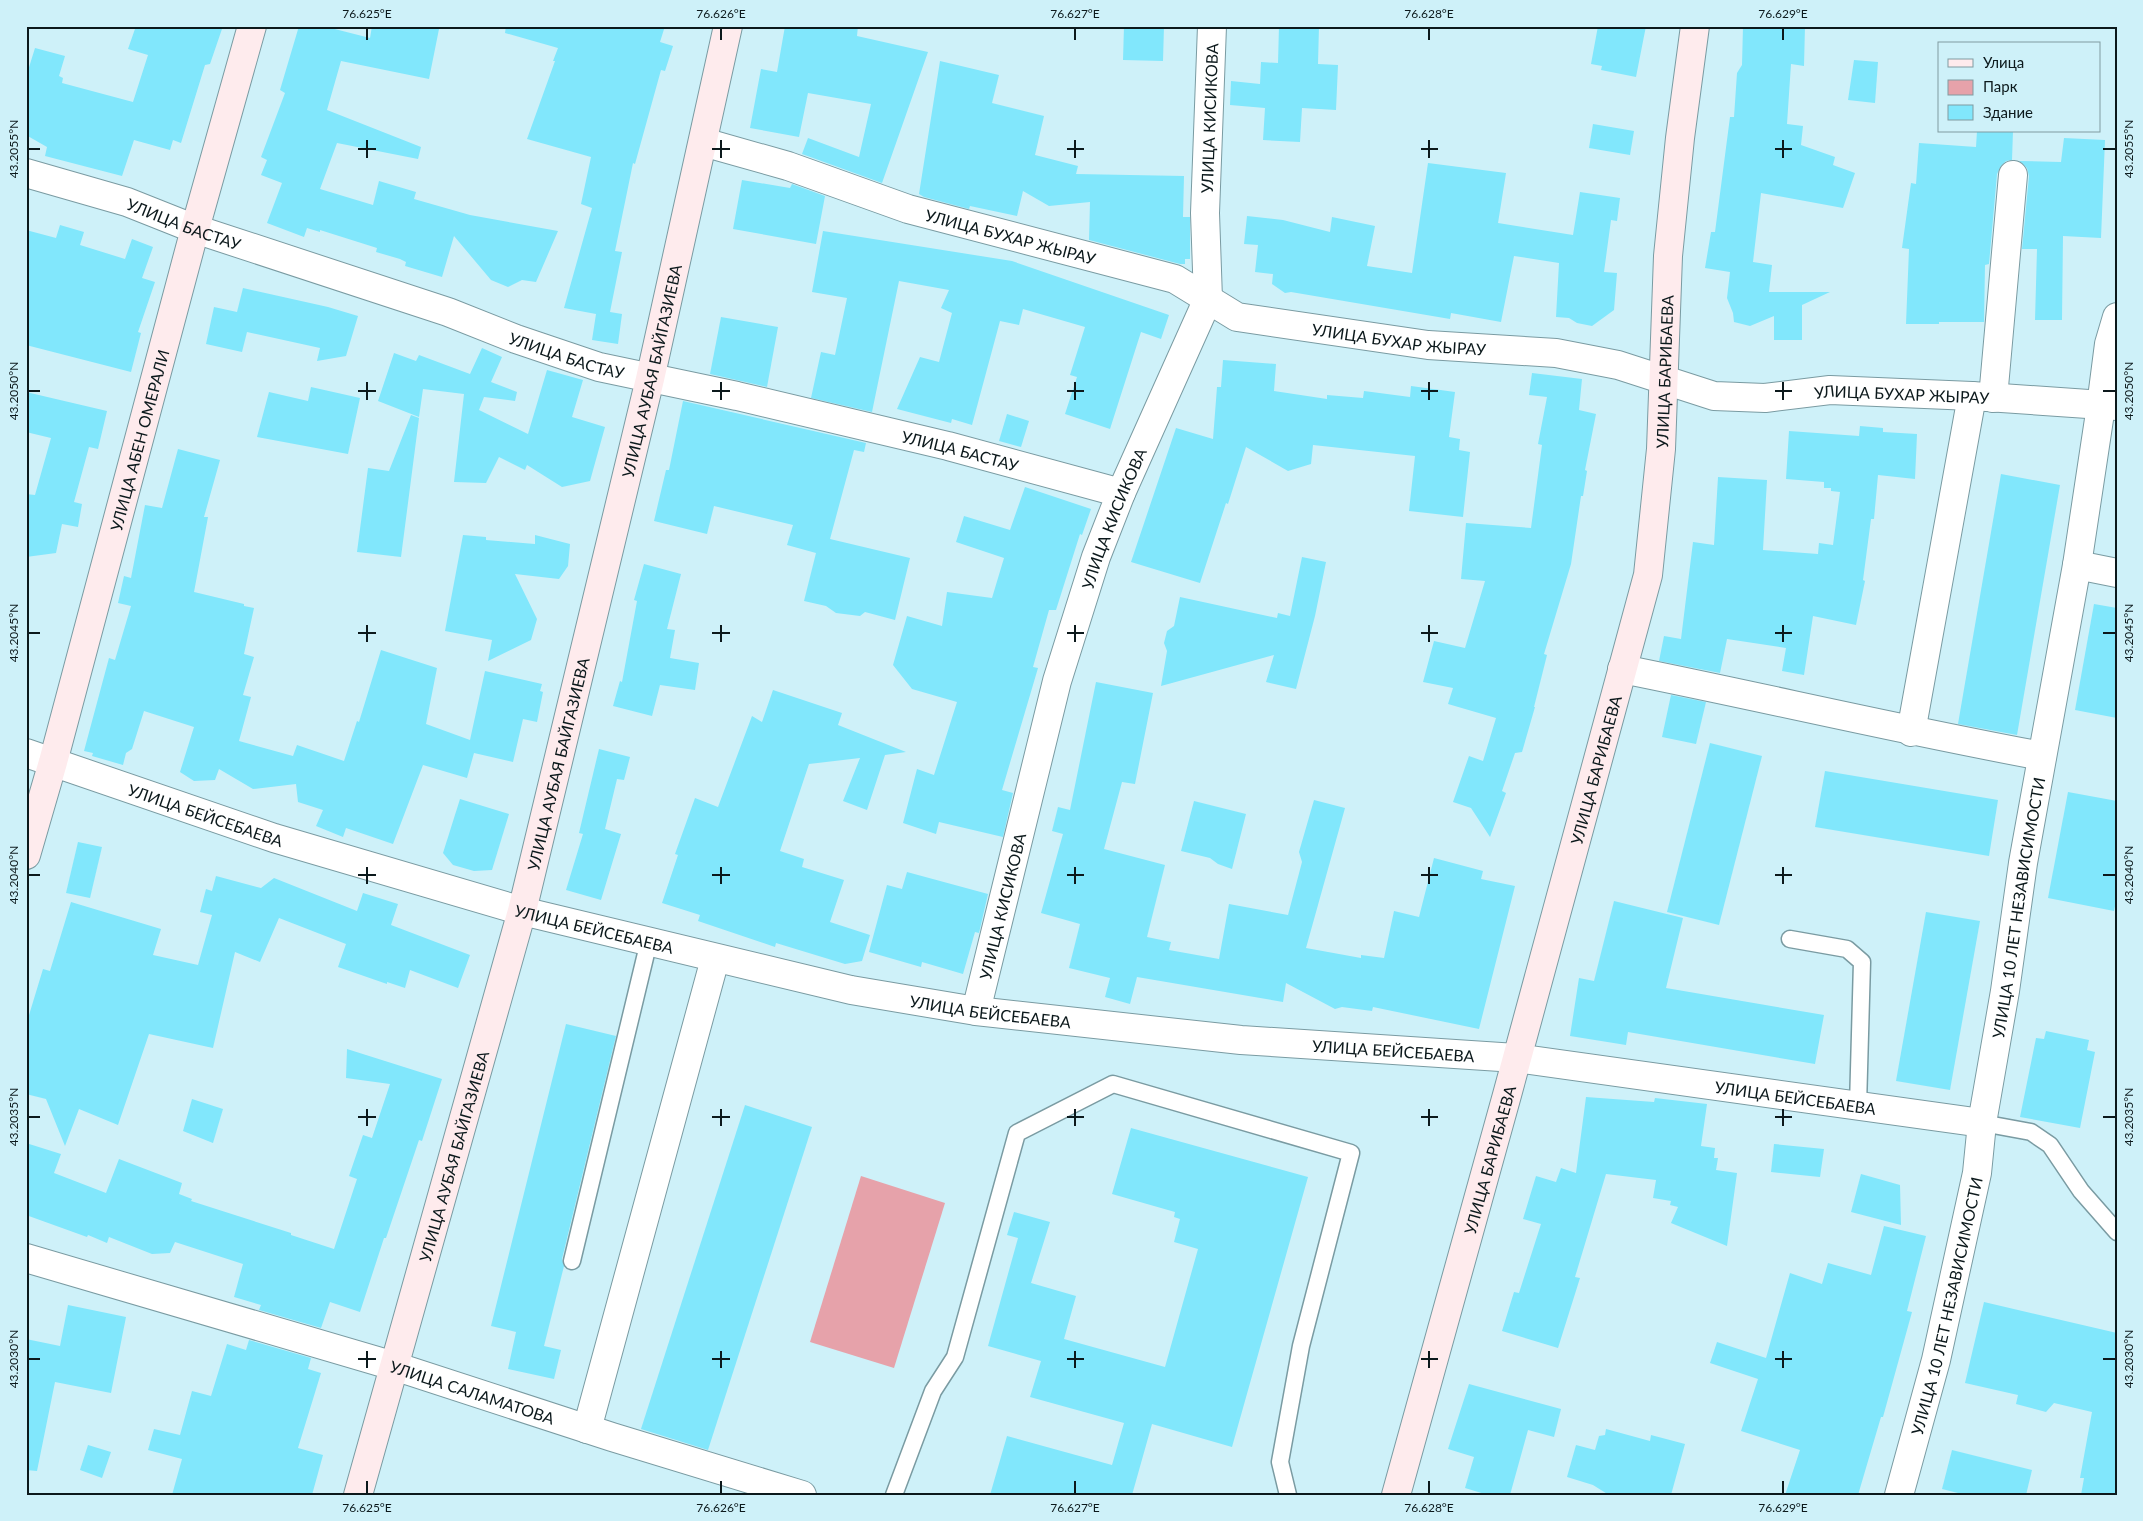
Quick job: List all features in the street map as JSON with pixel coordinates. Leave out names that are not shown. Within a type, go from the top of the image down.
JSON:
[{"type":"main road","name":"УЛИЦА АБЕН ОМЕРАЛИ","points":[[26,855],[53,762],[195,229],[252,26]]},
{"type":"main road","name":"УЛИЦА АУБАЯ БАЙГАЗИЕВА","points":[[358,1495],[522,911],[650,379],[728,26]]},
{"type":"main road","name":"УЛИЦА БАРИБАЕВА","points":[[1396,1495],[1648,575],[1661,449],[1665,381],[1668,256],[1680,138],[1696,26]]},
{"type":"street","name":"УЛИЦА КИСИКОВА","points":[[976,1011],[1057,681],[1096,557],[1121,493],[1208,299],[1204,213],[1212,26]]},
{"type":"street","name":"УЛИЦА БУХАР ЖЫРАУ","points":[[703,142],[788,166],[908,209],[1175,279],[1237,317],[1428,345],[1556,354],[1618,365],[1714,396],[1765,398],[1830,390],[1982,397],[2109,406]]},
{"type":"street","name":"УЛИЦА БАСТАУ","points":[[26,174],[127,202],[195,229],[448,312],[516,339],[599,367],[737,396],[939,444],[1121,493]]},
{"type":"street","points":[[1911,732],[1982,397],[2013,175]]},
{"type":"street","name":"УЛИЦА 10 ЛЕТ НЕЗАВИСИМОСТИ","points":[[1899,1495],[1936,1360],[1977,1173],[1982,1123],[2005,990],[2022,863],[2077,565],[2109,406],[2109,344],[2117,317]]},
{"type":"street","points":[[2077,565],[2117,573]]},
{"type":"street","points":[[1622,669],[1768,699],[1911,732],[2042,756]]},
{"type":"street","name":"УЛИЦА БЕЙСЕБАЕВА","points":[[26,753],[274,838],[522,911],[715,959],[851,990],[976,1011],[1241,1040],[1516,1058],[1982,1123]]},
{"type":"street","points":[[587,1429],[715,959]]},
{"type":"street","name":"УЛИЦА САЛАМАТОВА","points":[[26,1258],[394,1366],[587,1429],[802,1495]]},
{"type":"lane","points":[[1790,939],[1847,949],[1862,962],[1858,1106]]},
{"type":"lane","points":[[572,1261],[648,941]]},
{"type":"lane","points":[[894,1495],[932,1391],[955,1358],[1017,1133],[1114,1084],[1352,1153],[1301,1346],[1280,1462],[1288,1495]]},
{"type":"lane","points":[[1982,1123],[2031,1132],[2050,1145],[2081,1191],[2117,1232]]},
{"type":"green space","points":[[861,1176],[945,1203],[894,1368],[810,1342]]},
{"type":"building","points":[[136,26],[223,26],[210,64],[205,65],[181,143],[173,140],[170,150],[134,140],[122,176],[45,156],[47,147],[26,135],[26,77],[35,48],[65,56],[59,76],[63,78],[62,83],[133,102],[148,55],[128,49]]},
{"type":"building","points":[[299,26],[323,26],[370,38],[372,26],[427,26],[439,29],[429,79],[341,61],[327,110],[421,147],[418,159],[337,143],[320,189],[373,205],[379,181],[416,192],[414,199],[470,215],[558,231],[536,282],[522,280],[508,287],[491,280],[454,236],[442,277],[405,266],[406,262],[400,259],[376,252],[377,248],[320,230],[320,232],[307,228],[304,237],[267,223],[282,183],[261,175],[267,160],[261,157],[285,93],[280,90]]},
{"type":"building","points":[[506,26],[665,26],[660,42],[673,46],[665,71],[661,70],[635,164],[633,163],[615,251],[622,252],[610,312],[622,314],[618,344],[592,340],[596,314],[564,308],[592,208],[581,204],[591,157],[527,139],[558,48],[505,33]]},
{"type":"building","points":[[785,26],[858,26],[857,36],[928,52],[882,183],[802,154],[808,138],[859,157],[871,104],[808,93],[799,137],[750,128],[761,69],[777,72]]},
{"type":"building","points":[[1124,26],[1164,26],[1163,61],[1123,60]]},
{"type":"building","points":[[1279,26],[1319,26],[1318,64],[1338,65],[1336,110],[1302,108],[1300,142],[1263,140],[1265,108],[1230,105],[1231,81],[1260,84],[1261,62],[1278,63]]},
{"type":"building","points":[[1598,26],[1646,26],[1636,77],[1601,70],[1602,66],[1591,64]]},
{"type":"building","points":[[1743,26],[1805,26],[1804,66],[1791,64],[1787,124],[1803,126],[1801,145],[1835,157],[1833,165],[1855,173],[1843,208],[1761,193],[1753,262],[1772,265],[1769,292],[1830,292],[1802,305],[1802,340],[1774,340],[1774,316],[1750,326],[1734,322],[1733,313],[1727,298],[1730,272],[1705,268],[1711,232],[1715,232],[1730,117],[1734,117],[1737,73],[1742,65]]},
{"type":"building","points":[[1854,60],[1878,62],[1875,103],[1848,100]]},
{"type":"building","points":[[940,61],[999,75],[992,103],[1044,116],[1035,155],[1078,166],[1076,174],[1184,176],[1183,217],[1190,217],[1190,259],[1185,259],[1185,264],[1180,264],[1089,240],[1090,202],[1049,206],[1023,191],[1017,216],[970,206],[969,209],[919,194]]},
{"type":"building","points":[[1593,124],[1634,131],[1630,155],[1589,148]]},
{"type":"building","points":[[1977,132],[2013,132],[2012,160],[2006,161],[1997,174],[1989,264],[1985,265],[1984,322],[1906,324],[1909,249],[1902,248],[1911,183],[1916,184],[1919,143],[1976,147]]},
{"type":"building","points":[[2064,138],[2105,140],[2101,238],[2063,236],[2062,320],[2035,320],[2037,249],[2022,249],[2029,176],[2027,168],[2019,161],[2061,162]]},
{"type":"building","points":[[1428,163],[1506,173],[1498,223],[1573,235],[1580,192],[1620,198],[1617,221],[1611,220],[1604,272],[1617,273],[1614,310],[1592,326],[1577,323],[1569,318],[1556,317],[1559,263],[1514,256],[1501,322],[1451,313],[1450,319],[1291,292],[1285,293],[1272,284],[1273,274],[1255,272],[1258,245],[1244,244],[1247,216],[1283,220],[1330,232],[1332,217],[1375,226],[1367,266],[1412,273]]},
{"type":"building","points":[[742,180],[790,188],[792,184],[825,196],[816,244],[733,229]]},
{"type":"building","points":[[60,225],[84,232],[80,245],[125,259],[132,239],[153,247],[142,278],[155,282],[138,332],[141,333],[131,372],[26,345],[26,230],[56,238]]},
{"type":"building","points":[[823,231],[1012,261],[1169,315],[1161,339],[1141,332],[1110,429],[1065,414],[1077,377],[1070,375],[1085,327],[1023,309],[1019,325],[1000,321],[972,425],[952,419],[951,423],[897,409],[920,357],[939,362],[952,313],[941,308],[949,290],[899,281],[872,412],[811,398],[821,352],[835,355],[847,298],[812,292]]},
{"type":"building","points":[[243,288],[328,307],[358,316],[346,356],[317,361],[320,348],[247,332],[242,352],[206,344],[214,307],[237,312]]},
{"type":"building","points":[[721,317],[778,327],[767,387],[710,374]]},
{"type":"building","points":[[482,348],[502,357],[491,382],[517,392],[515,401],[484,397],[479,410],[528,434],[547,370],[583,380],[572,417],[605,427],[590,481],[562,487],[527,465],[525,470],[499,457],[486,483],[454,482],[464,394],[423,389],[419,417],[378,401],[394,353],[416,361],[419,355],[470,374]]},
{"type":"building","points":[[1223,360],[1276,364],[1274,391],[1327,399],[1327,395],[1363,398],[1364,391],[1410,397],[1411,386],[1455,392],[1449,437],[1460,439],[1459,450],[1470,452],[1463,517],[1409,511],[1415,456],[1313,445],[1311,464],[1288,471],[1246,447],[1200,583],[1131,562],[1176,428],[1213,439],[1217,387],[1221,387]]},
{"type":"building","points":[[1532,373],[1582,379],[1579,410],[1596,414],[1585,470],[1587,471],[1583,496],[1581,496],[1571,564],[1544,654],[1547,655],[1522,752],[1515,753],[1502,791],[1506,793],[1490,837],[1471,808],[1453,802],[1469,756],[1483,761],[1496,718],[1448,704],[1453,688],[1423,682],[1434,641],[1465,648],[1485,581],[1461,579],[1466,523],[1531,528],[1542,445],[1538,444],[1547,397],[1529,395]]},
{"type":"building","points":[[311,387],[360,398],[348,454],[257,437],[269,392],[308,401]]},
{"type":"building","points":[[26,392],[107,411],[98,449],[89,447],[74,502],[82,504],[78,527],[62,524],[56,553],[26,557],[26,494],[35,495],[51,438],[26,432]]},
{"type":"building","points":[[683,401],[866,443],[864,452],[854,450],[830,539],[910,558],[895,620],[865,612],[860,616],[836,613],[826,606],[804,601],[816,553],[787,545],[793,525],[714,506],[707,534],[654,521],[666,470],[669,470]]},
{"type":"building","points":[[1007,414],[1029,421],[1021,447],[999,441]]},
{"type":"building","points":[[411,415],[419,418],[401,557],[357,552],[368,468],[389,471]]},
{"type":"building","points":[[1860,426],[1883,428],[1883,432],[1917,434],[1915,479],[1878,475],[1874,519],[1871,519],[1863,580],[1865,581],[1856,625],[1813,616],[1804,675],[1782,671],[1786,648],[1727,639],[1720,673],[1659,661],[1664,636],[1681,639],[1693,542],[1714,545],[1718,477],[1767,480],[1763,550],[1818,554],[1819,543],[1833,545],[1840,492],[1831,491],[1831,488],[1824,488],[1824,482],[1786,479],[1789,431],[1859,436]]},
{"type":"building","points":[[178,449],[220,460],[204,517],[208,517],[194,592],[254,608],[244,654],[254,657],[243,695],[251,697],[239,741],[293,756],[297,745],[344,761],[357,721],[359,722],[381,650],[437,668],[426,724],[470,740],[485,671],[542,684],[540,691],[543,692],[537,722],[523,719],[513,762],[474,753],[467,778],[423,765],[393,844],[346,828],[343,837],[316,826],[323,810],[298,802],[296,784],[253,789],[219,769],[215,780],[194,781],[180,772],[194,727],[144,711],[132,749],[126,753],[123,765],[92,756],[93,753],[84,751],[109,658],[115,660],[131,606],[118,603],[124,576],[131,578],[145,505],[162,508]]},
{"type":"building","points":[[2001,474],[2060,485],[2017,735],[1958,724]]},
{"type":"building","points":[[1025,487],[1091,509],[1082,535],[1080,534],[1056,610],[1049,610],[1033,667],[1038,668],[1002,790],[1013,793],[1003,837],[939,822],[936,834],[903,823],[917,769],[934,775],[957,702],[912,689],[893,665],[907,616],[942,626],[947,592],[992,598],[1004,558],[956,542],[964,516],[1010,530]]},
{"type":"building","points":[[463,535],[486,537],[486,540],[535,544],[535,535],[570,544],[568,566],[559,579],[515,574],[537,619],[531,640],[488,661],[492,640],[445,631]]},
{"type":"building","points":[[1302,557],[1326,562],[1315,616],[1296,689],[1266,682],[1274,655],[1161,686],[1167,651],[1164,643],[1167,631],[1174,626],[1180,597],[1277,618],[1278,613],[1290,616]]},
{"type":"building","points":[[644,564],[681,574],[667,629],[675,630],[670,658],[699,663],[695,690],[660,685],[652,716],[613,706],[620,681],[622,682],[637,601],[634,600]]},
{"type":"building","points":[[2094,604],[2117,608],[2117,718],[2075,710]]},
{"type":"building","points":[[1096,682],[1153,693],[1135,784],[1122,782],[1104,849],[1165,865],[1147,937],[1171,942],[1169,950],[1219,959],[1229,904],[1288,915],[1302,862],[1299,852],[1314,800],[1345,808],[1306,948],[1361,958],[1361,955],[1384,958],[1394,911],[1419,917],[1434,858],[1483,871],[1481,879],[1515,886],[1479,1029],[1373,1007],[1372,1011],[1342,1007],[1335,1009],[1286,983],[1283,1002],[1137,977],[1130,1004],[1105,997],[1110,978],[1069,968],[1080,924],[1041,913],[1063,834],[1052,831],[1058,807],[1070,810]]},
{"type":"building","points":[[773,690],[842,713],[838,725],[906,752],[885,755],[867,810],[843,801],[860,758],[809,764],[780,851],[804,859],[802,867],[844,880],[830,922],[870,935],[862,961],[845,964],[776,943],[775,947],[698,921],[700,915],[662,903],[678,855],[675,854],[695,798],[718,807],[752,716],[762,722]]},
{"type":"building","points":[[1671,695],[1706,702],[1696,744],[1662,737]]},
{"type":"building","points":[[1710,743],[1762,756],[1719,925],[1667,912]]},
{"type":"building","points":[[599,749],[630,757],[624,780],[617,779],[605,829],[621,834],[601,900],[566,890],[583,834],[579,833]]},
{"type":"building","points":[[1825,771],[1998,800],[1989,856],[1815,827]]},
{"type":"building","points":[[2068,792],[2117,801],[2117,897],[2114,911],[2048,898]]},
{"type":"building","points":[[460,799],[509,814],[492,870],[474,871],[453,865],[443,853]]},
{"type":"building","points":[[1194,801],[1246,814],[1232,869],[1218,864],[1210,858],[1181,851]]},
{"type":"building","points":[[78,842],[102,847],[90,898],[66,893]]},
{"type":"building","points":[[907,872],[988,894],[979,933],[975,932],[963,974],[922,962],[921,967],[869,952],[887,885],[902,889]]},
{"type":"building","points":[[216,876],[261,888],[274,878],[357,911],[363,893],[398,904],[391,925],[470,955],[458,988],[410,970],[405,988],[387,982],[387,984],[338,967],[346,944],[279,918],[260,962],[235,952],[213,1048],[149,1034],[118,1125],[79,1109],[65,1146],[46,1099],[26,1094],[26,1025],[43,969],[50,971],[71,902],[161,929],[153,955],[198,965],[212,915],[200,912],[206,889],[212,891]]},
{"type":"building","points":[[1614,901],[1683,918],[1666,988],[1824,1015],[1815,1064],[1628,1032],[1626,1045],[1570,1036],[1579,978],[1594,981]]},
{"type":"building","points":[[1926,912],[1980,921],[1950,1090],[1896,1081]]},
{"type":"building","points":[[566,1024],[616,1036],[562,1259],[564,1266],[544,1346],[561,1350],[554,1379],[508,1369],[516,1332],[491,1326]]},
{"type":"building","points":[[2046,1031],[2089,1040],[2087,1050],[2095,1052],[2080,1128],[2020,1117],[2036,1038],[2044,1039]]},
{"type":"building","points":[[347,1049],[442,1079],[422,1141],[419,1140],[386,1238],[384,1238],[360,1312],[330,1302],[321,1328],[259,1310],[261,1305],[234,1297],[243,1264],[175,1242],[170,1253],[152,1254],[109,1237],[107,1243],[26,1215],[26,1143],[61,1154],[54,1173],[106,1193],[119,1159],[182,1183],[179,1194],[192,1199],[191,1201],[334,1249],[357,1179],[349,1176],[363,1135],[372,1138],[390,1084],[346,1078]]},
{"type":"building","points":[[1586,1097],[1654,1102],[1655,1098],[1707,1104],[1701,1146],[1715,1148],[1714,1158],[1718,1158],[1716,1170],[1737,1173],[1727,1246],[1671,1223],[1678,1207],[1670,1205],[1671,1201],[1653,1198],[1656,1180],[1606,1174],[1575,1277],[1580,1278],[1558,1348],[1502,1331],[1514,1292],[1519,1293],[1541,1224],[1523,1219],[1536,1176],[1556,1182],[1561,1168],[1576,1173]]},
{"type":"building","points":[[192,1099],[223,1109],[213,1143],[183,1131]]},
{"type":"building","points":[[745,1105],[812,1127],[708,1450],[641,1429]]},
{"type":"building","points":[[1131,1128],[1308,1177],[1232,1447],[1152,1424],[1132,1495],[990,1495],[1007,1436],[1112,1465],[1124,1423],[1030,1397],[1041,1361],[988,1346],[1018,1238],[1007,1235],[1014,1212],[1050,1222],[1031,1283],[1076,1296],[1064,1339],[1165,1367],[1198,1249],[1174,1242],[1180,1219],[1174,1217],[1175,1212],[1112,1194]]},
{"type":"building","points":[[1774,1144],[1824,1149],[1820,1177],[1771,1172]]},
{"type":"building","points":[[1861,1174],[1900,1185],[1901,1225],[1851,1212]]},
{"type":"building","points":[[1884,1226],[1926,1236],[1907,1311],[1912,1312],[1883,1417],[1881,1417],[1858,1495],[1785,1495],[1800,1450],[1741,1431],[1758,1379],[1710,1363],[1717,1342],[1766,1358],[1790,1273],[1822,1284],[1828,1263],[1871,1275]]},
{"type":"building","points":[[1984,1302],[2117,1333],[2117,1495],[2081,1495],[2084,1478],[2080,1478],[2092,1412],[2054,1403],[2046,1412],[2016,1404],[2018,1395],[1965,1383]]},
{"type":"building","points":[[68,1305],[126,1317],[111,1393],[55,1382],[37,1471],[26,1470],[26,1339],[60,1346]]},
{"type":"building","points":[[249,1340],[311,1358],[308,1369],[321,1373],[298,1448],[323,1455],[312,1495],[172,1495],[182,1459],[148,1450],[154,1429],[180,1435],[192,1391],[211,1396],[227,1344],[246,1350]]},
{"type":"building","points":[[1469,1384],[1561,1409],[1554,1437],[1528,1430],[1510,1495],[1488,1495],[1465,1488],[1474,1457],[1448,1449]]},
{"type":"building","points":[[1606,1429],[1650,1441],[1651,1435],[1685,1444],[1671,1495],[1609,1495],[1593,1485],[1567,1477],[1576,1445],[1595,1450],[1599,1436],[1605,1435]]},
{"type":"building","points":[[88,1445],[111,1452],[102,1478],[80,1470]]},
{"type":"building","points":[[1952,1450],[2032,1470],[2026,1495],[1966,1495],[1942,1489]]}]
